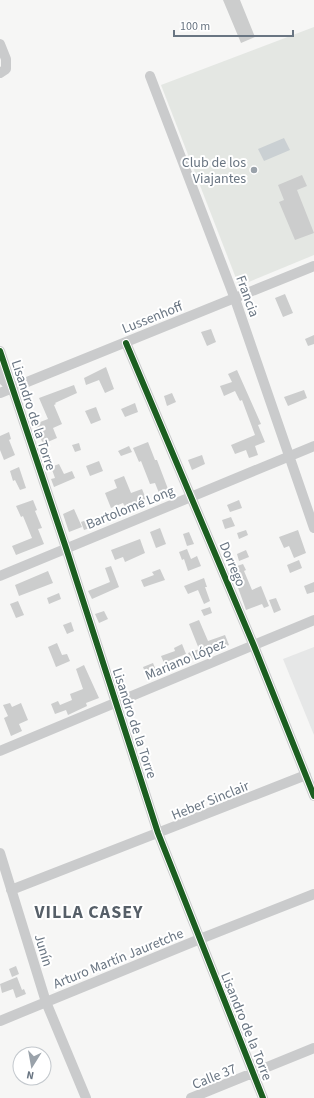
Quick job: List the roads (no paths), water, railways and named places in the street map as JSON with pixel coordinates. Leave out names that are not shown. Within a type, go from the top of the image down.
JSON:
[{"type":"street","points":[[0,44],[6,59],[3,71]]},
{"type":"street","name":"Francia","points":[[150,76],[235,299],[314,528]]},
{"type":"street","name":"Lussenhoff","points":[[0,393],[314,266]]},
{"type":"street","name":"Dorrego","points":[[126,343],[254,646],[314,796]]},
{"type":"street","name":"Lisandro de la Torre","points":[[0,351],[66,548],[158,833],[263,1098]]},
{"type":"street","name":"Lisandro de la Torre","points":[[0,372],[3,380],[12,388]]},
{"type":"street","name":"Bartolomé Long","points":[[0,576],[192,497],[289,455],[314,446]]},
{"type":"street","name":"Mariano López","points":[[0,751],[314,620]]},
{"type":"street","name":"Heber Sinclair","points":[[11,890],[306,775]]},
{"type":"street","name":"Junín","points":[[0,853],[46,1002],[86,1098]]},
{"type":"street","name":"Arturo Martín Jauretche","points":[[0,1021],[314,894]]},
{"type":"street","name":"Calle 37","points":[[191,1098],[314,1048]]},
{"type":"place","name":"Club de los Viajantes","points":[[254,170]]},
{"type":"district","name":"VILLA CASEY","points":[[89,912]]}]
